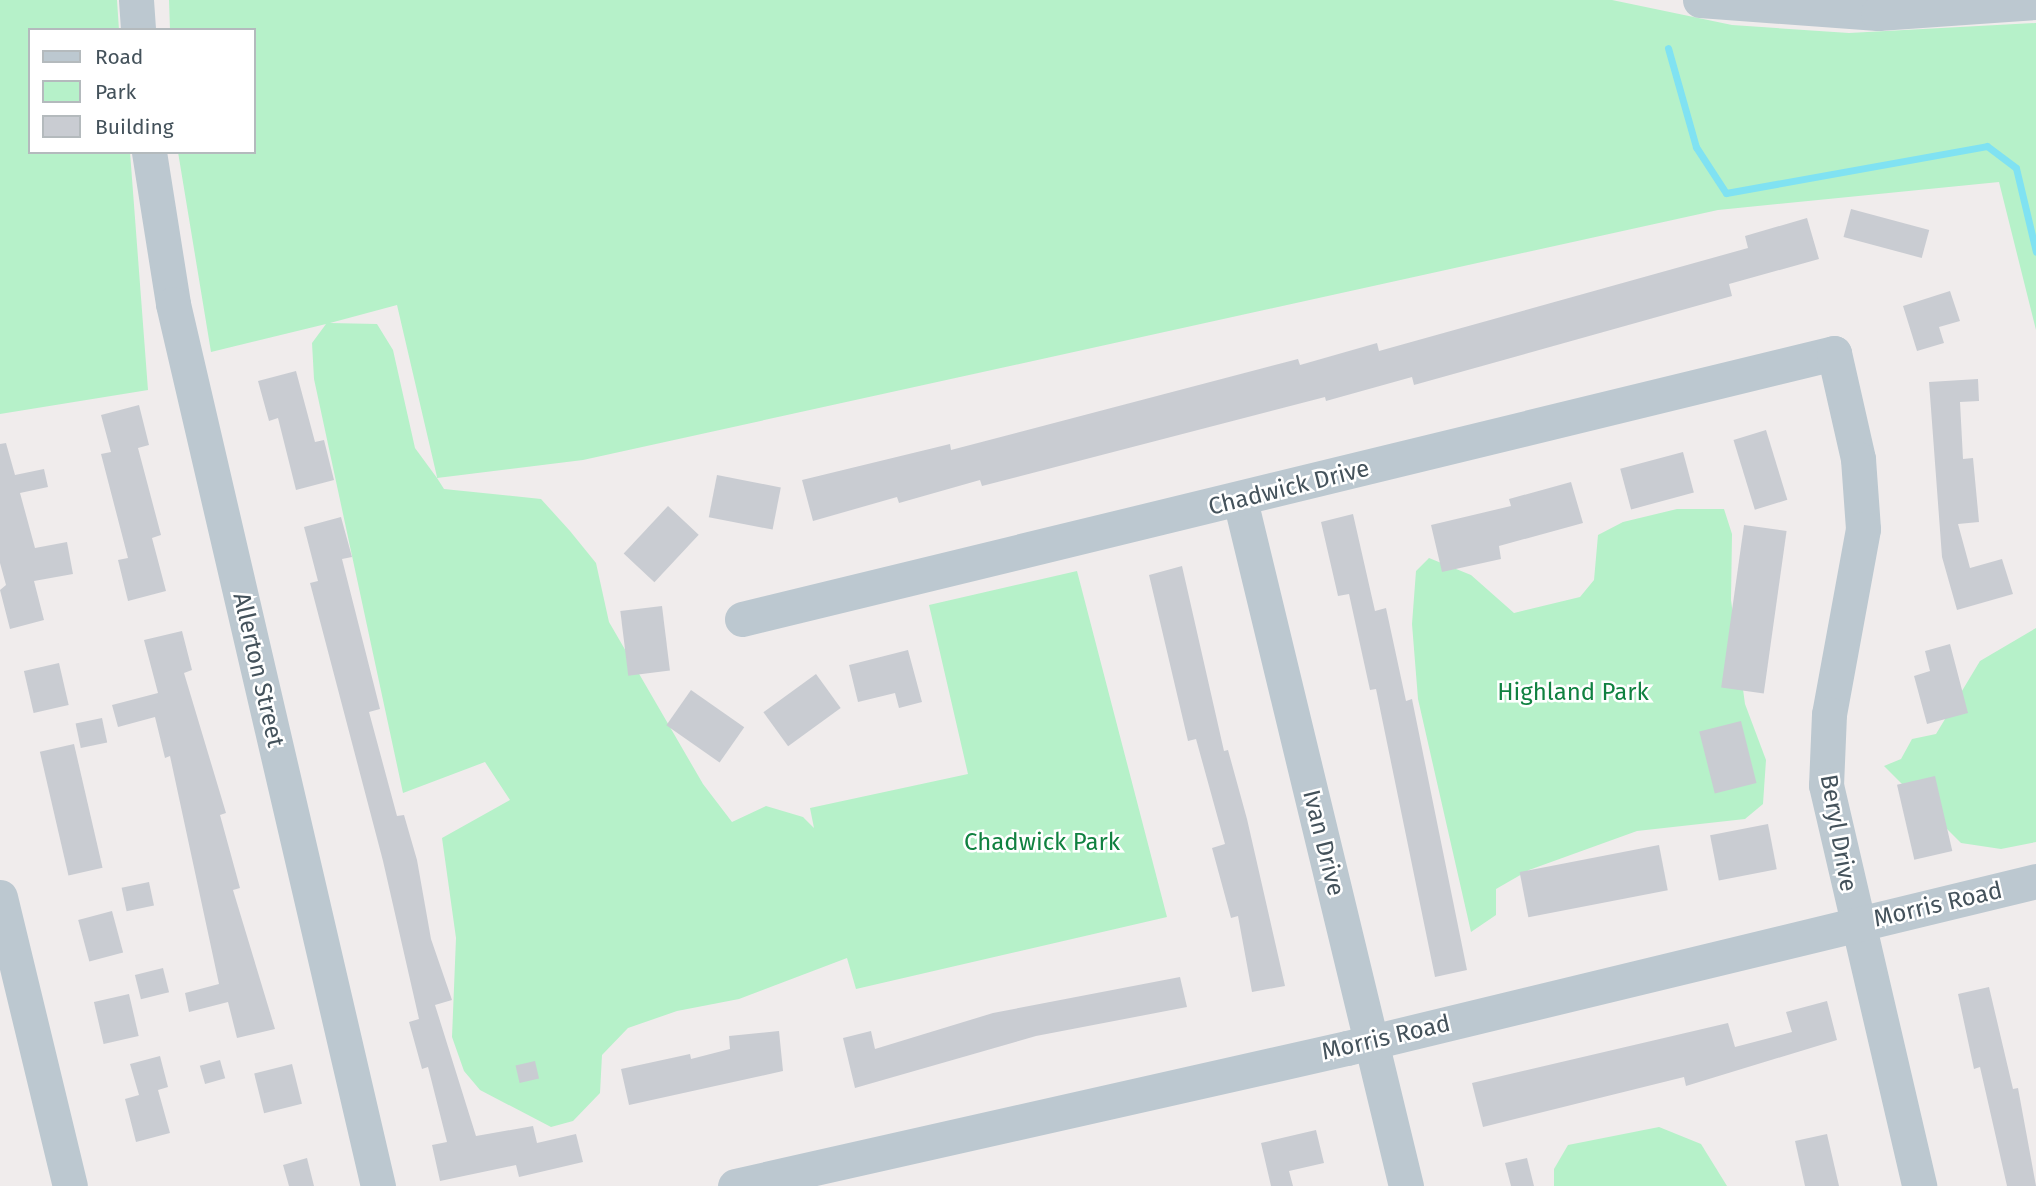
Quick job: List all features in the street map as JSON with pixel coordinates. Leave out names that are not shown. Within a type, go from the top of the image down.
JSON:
[{"type":"street","points":[[136,0],[138,28]]},
{"type":"street","points":[[1700,0],[1878,13],[2036,2]]},
{"type":"street","name":"Allerton Street","points":[[149,154],[173,304],[378,1186]]},
{"type":"street","name":"Chadwick Drive","points":[[742,619],[1240,500],[1834,353]]},
{"type":"street","name":"Beryl Drive","points":[[1834,353],[1858,459],[1863,529],[1829,714],[1826,785],[1856,924],[1919,1186]]},
{"type":"street","name":"Ivan Drive","points":[[1240,500],[1406,1186]]},
{"type":"street","name":"Morris Road","points":[[735,1186],[1371,1042],[2036,881]]},
{"type":"street","points":[[0,897],[70,1186]]},
{"type":"green space","points":[[0,0],[117,0],[119,28],[28,28],[28,154],[130,154],[148,390],[0,414]]},
{"type":"green space","name":"Chadwick Park","points":[[169,0],[1612,0],[1732,25],[1849,33],[2036,23],[2036,330],[1999,182],[1718,210],[583,460],[437,478],[444,489],[541,499],[570,531],[596,563],[609,622],[703,784],[732,822],[766,806],[803,817],[814,828],[810,808],[968,774],[929,605],[1077,571],[1167,917],[856,989],[847,958],[739,999],[677,1011],[628,1028],[602,1055],[600,1093],[573,1121],[551,1127],[480,1090],[464,1071],[452,1037],[456,938],[442,838],[510,800],[485,762],[403,793],[314,379],[312,343],[326,324],[211,352],[178,154],[256,154],[256,28],[170,28]],"holes":[[[397,305],[437,478],[415,448],[393,350],[377,324],[330,323]]]},
{"type":"green space","name":"Highland Park","points":[[1677,509],[1724,509],[1732,534],[1731,600],[1745,704],[1766,760],[1763,804],[1745,819],[1637,831],[1529,870],[1496,889],[1496,915],[1471,932],[1418,699],[1412,624],[1416,571],[1429,558],[1471,575],[1514,613],[1580,597],[1594,580],[1598,535],[1623,522]]},
{"type":"green space","points":[[2036,628],[2036,842],[2001,849],[1961,843],[1884,766],[1901,759],[1912,739],[1936,734],[1980,661]]},
{"type":"green space","points":[[1659,1127],[1701,1144],[1727,1186],[1554,1186],[1554,1169],[1568,1145]]},
{"type":"building","points":[[1851,209],[1929,230],[1922,258],[1843,237]]},
{"type":"building","points":[[1807,218],[1819,259],[1729,284],[1732,296],[1414,385],[1412,377],[1326,401],[1325,397],[982,486],[980,480],[899,503],[897,497],[813,521],[802,480],[950,444],[951,450],[1298,359],[1300,365],[1377,343],[1379,351],[1748,248],[1745,236]]},
{"type":"building","points":[[1950,291],[1960,321],[1939,327],[1944,343],[1917,351],[1903,306]]},
{"type":"building","points":[[296,371],[315,442],[324,440],[334,480],[296,490],[278,418],[269,421],[258,381]]},
{"type":"building","points":[[1978,379],[1979,401],[1960,402],[1963,459],[1973,458],[1979,522],[1958,524],[1970,568],[2002,559],[2013,594],[1957,610],[1942,557],[1929,382]]},
{"type":"building","points":[[139,405],[149,445],[138,448],[161,535],[152,538],[166,591],[128,601],[118,560],[128,558],[101,454],[111,452],[101,415]]},
{"type":"building","points":[[1766,430],[1787,500],[1755,510],[1733,440]]},
{"type":"building","points":[[6,443],[15,475],[44,469],[48,487],[20,493],[35,548],[67,542],[73,574],[34,581],[44,620],[10,629],[0,590],[6,585],[0,563],[0,444]]},
{"type":"building","points":[[1683,452],[1694,493],[1631,509],[1620,469]]},
{"type":"building","points":[[717,475],[781,487],[773,530],[709,517]]},
{"type":"building","points":[[1571,482],[1583,523],[1499,546],[1501,559],[1442,572],[1431,525],[1511,506],[1509,499]]},
{"type":"building","points":[[668,506],[699,535],[654,582],[624,554]]},
{"type":"building","points":[[1353,514],[1375,611],[1386,608],[1406,701],[1412,699],[1467,970],[1435,977],[1376,689],[1370,690],[1349,594],[1338,596],[1321,522]]},
{"type":"building","points":[[341,517],[352,557],[342,559],[380,709],[369,712],[397,816],[404,815],[417,860],[431,939],[452,1000],[435,1005],[476,1136],[533,1126],[537,1143],[576,1134],[583,1162],[519,1177],[516,1165],[440,1181],[432,1145],[447,1142],[428,1067],[422,1069],[409,1022],[419,1019],[383,861],[310,583],[318,581],[304,527]]},
{"type":"building","points":[[1744,525],[1787,531],[1764,693],[1721,687]]},
{"type":"building","points":[[1182,566],[1224,751],[1228,750],[1247,819],[1285,986],[1252,992],[1238,916],[1231,918],[1212,848],[1225,844],[1196,739],[1188,741],[1149,575]]},
{"type":"building","points":[[662,606],[670,671],[628,676],[620,611]]},
{"type":"building","points":[[182,631],[192,670],[184,673],[226,813],[220,815],[240,888],[233,890],[275,1029],[237,1038],[228,1002],[189,1012],[185,993],[219,984],[170,756],[165,758],[155,717],[118,727],[112,705],[158,693],[144,640]]},
{"type":"building","points":[[1950,644],[1968,713],[1927,724],[1914,676],[1930,671],[1925,651]]},
{"type":"building","points":[[908,650],[922,702],[899,708],[895,693],[858,702],[849,665]]},
{"type":"building","points":[[59,663],[69,705],[34,713],[24,671]]},
{"type":"building","points":[[816,674],[841,708],[788,746],[763,712]]},
{"type":"building","points":[[691,690],[744,727],[720,763],[666,725]]},
{"type":"building","points":[[102,718],[107,742],[81,748],[76,724]]},
{"type":"building","points":[[1741,721],[1756,783],[1715,794],[1699,731]]},
{"type":"building","points":[[74,744],[103,868],[68,876],[40,752]]},
{"type":"building","points":[[1935,776],[1952,851],[1914,860],[1897,785]]},
{"type":"building","points":[[1768,824],[1777,869],[1719,880],[1710,835]]},
{"type":"building","points":[[1659,845],[1668,890],[1528,917],[1520,872]]},
{"type":"building","points":[[149,882],[154,905],[127,911],[122,888]]},
{"type":"building","points":[[112,911],[123,953],[89,962],[78,920]]},
{"type":"building","points":[[163,968],[169,992],[141,999],[135,975]]},
{"type":"building","points":[[1180,977],[1187,1007],[1036,1036],[855,1088],[843,1038],[871,1031],[875,1049],[993,1013]]},
{"type":"building","points":[[1989,987],[2013,1089],[2018,1088],[2036,1186],[2007,1186],[1980,1067],[1974,1069],[1958,994]]},
{"type":"building","points":[[129,994],[139,1036],[104,1044],[94,1002]]},
{"type":"building","points":[[1827,1001],[1837,1040],[1686,1086],[1684,1077],[1483,1127],[1472,1083],[1728,1023],[1735,1047],[1792,1032],[1786,1012]]},
{"type":"building","points":[[779,1031],[783,1071],[629,1105],[621,1069],[690,1054],[691,1059],[730,1049],[729,1036]]},
{"type":"building","points":[[160,1056],[168,1087],[158,1090],[170,1133],[136,1142],[125,1099],[139,1095],[130,1064]]},
{"type":"building","points":[[220,1060],[225,1078],[205,1084],[200,1066]]},
{"type":"building","points":[[535,1061],[539,1079],[520,1083],[516,1065]]},
{"type":"building","points":[[292,1064],[302,1104],[264,1113],[254,1073]]},
{"type":"building","points":[[1316,1130],[1324,1163],[1289,1171],[1293,1186],[1271,1186],[1261,1143]]},
{"type":"building","points":[[1827,1134],[1839,1186],[1805,1186],[1795,1141]]},
{"type":"building","points":[[307,1158],[314,1186],[289,1186],[283,1165]]},
{"type":"building","points":[[1527,1158],[1534,1186],[1511,1186],[1505,1163]]},
{"type":"waterway","points":[[1668,48],[1696,147],[1726,193],[1987,146],[2016,168],[2036,252]]}]
